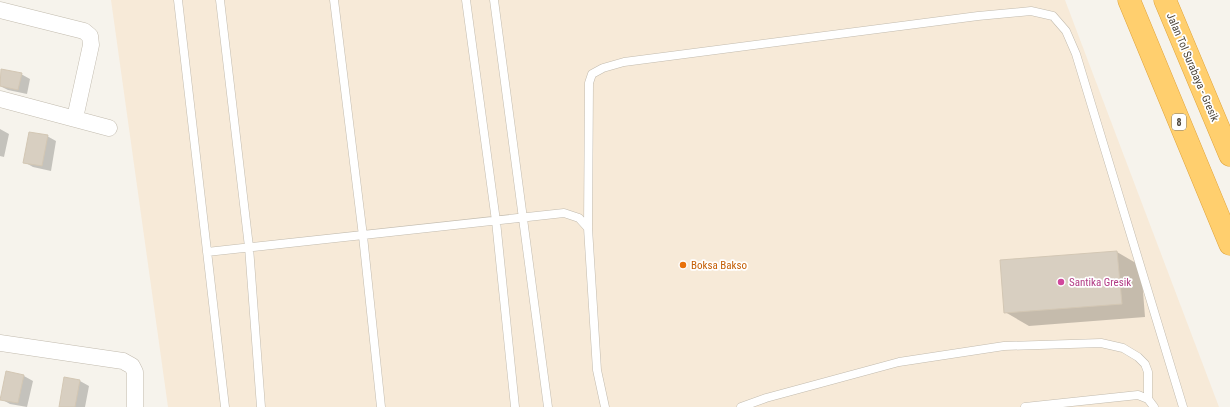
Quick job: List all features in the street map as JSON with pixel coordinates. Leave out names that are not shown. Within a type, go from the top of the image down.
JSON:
[{"type":"highway","name":"8","points":[[1129,0],[1230,244]]},
{"type":"highway","name":"Jalan Tol Surabaya - Gresik","points":[[1165,0],[1230,155]]},
{"type":"street","points":[[0,10],[84,31],[90,36],[91,45],[75,118]]},
{"type":"street","points":[[0,99],[110,128]]},
{"type":"street","points":[[0,343],[124,361],[132,366],[135,372],[135,407]]},
{"type":"lane","points":[[178,0],[225,407]]},
{"type":"lane","points":[[220,0],[249,247],[261,407]]},
{"type":"lane","points":[[334,0],[363,236],[381,407]]},
{"type":"lane","points":[[466,0],[496,221],[515,407]]},
{"type":"lane","points":[[494,0],[548,407]]},
{"type":"lane","points":[[605,407],[597,370],[588,228],[589,84],[592,74],[603,68],[624,62],[978,16],[1031,11],[1053,16],[1066,31],[1076,54],[1183,407]]},
{"type":"lane","points":[[207,252],[564,213],[579,218],[588,228]]},
{"type":"lane","points":[[741,407],[766,398],[900,362],[1004,346],[1101,343],[1124,348],[1138,357],[1145,364],[1148,372],[1148,399]]},
{"type":"lane","points":[[1025,407],[1125,396],[1138,396],[1148,399],[1154,407]]},
{"type":"shaded area","points":[[111,0],[1065,0],[1219,407],[168,407]]},
{"type":"building","points":[[1,69],[22,73],[18,90],[0,86]]},
{"type":"building","points":[[29,132],[48,135],[42,166],[23,163]]},
{"type":"building","name":"Santika Gresik","points":[[1117,251],[1122,304],[1004,313],[1000,260]]},
{"type":"building","points":[[6,371],[24,375],[18,403],[0,400]]},
{"type":"building","points":[[64,377],[80,380],[75,407],[59,407]]},
{"type":"place","name":"Boksa Bakso","points":[[683,265]]},
{"type":"place","name":"Santika Gresik","points":[[1061,282]]}]
